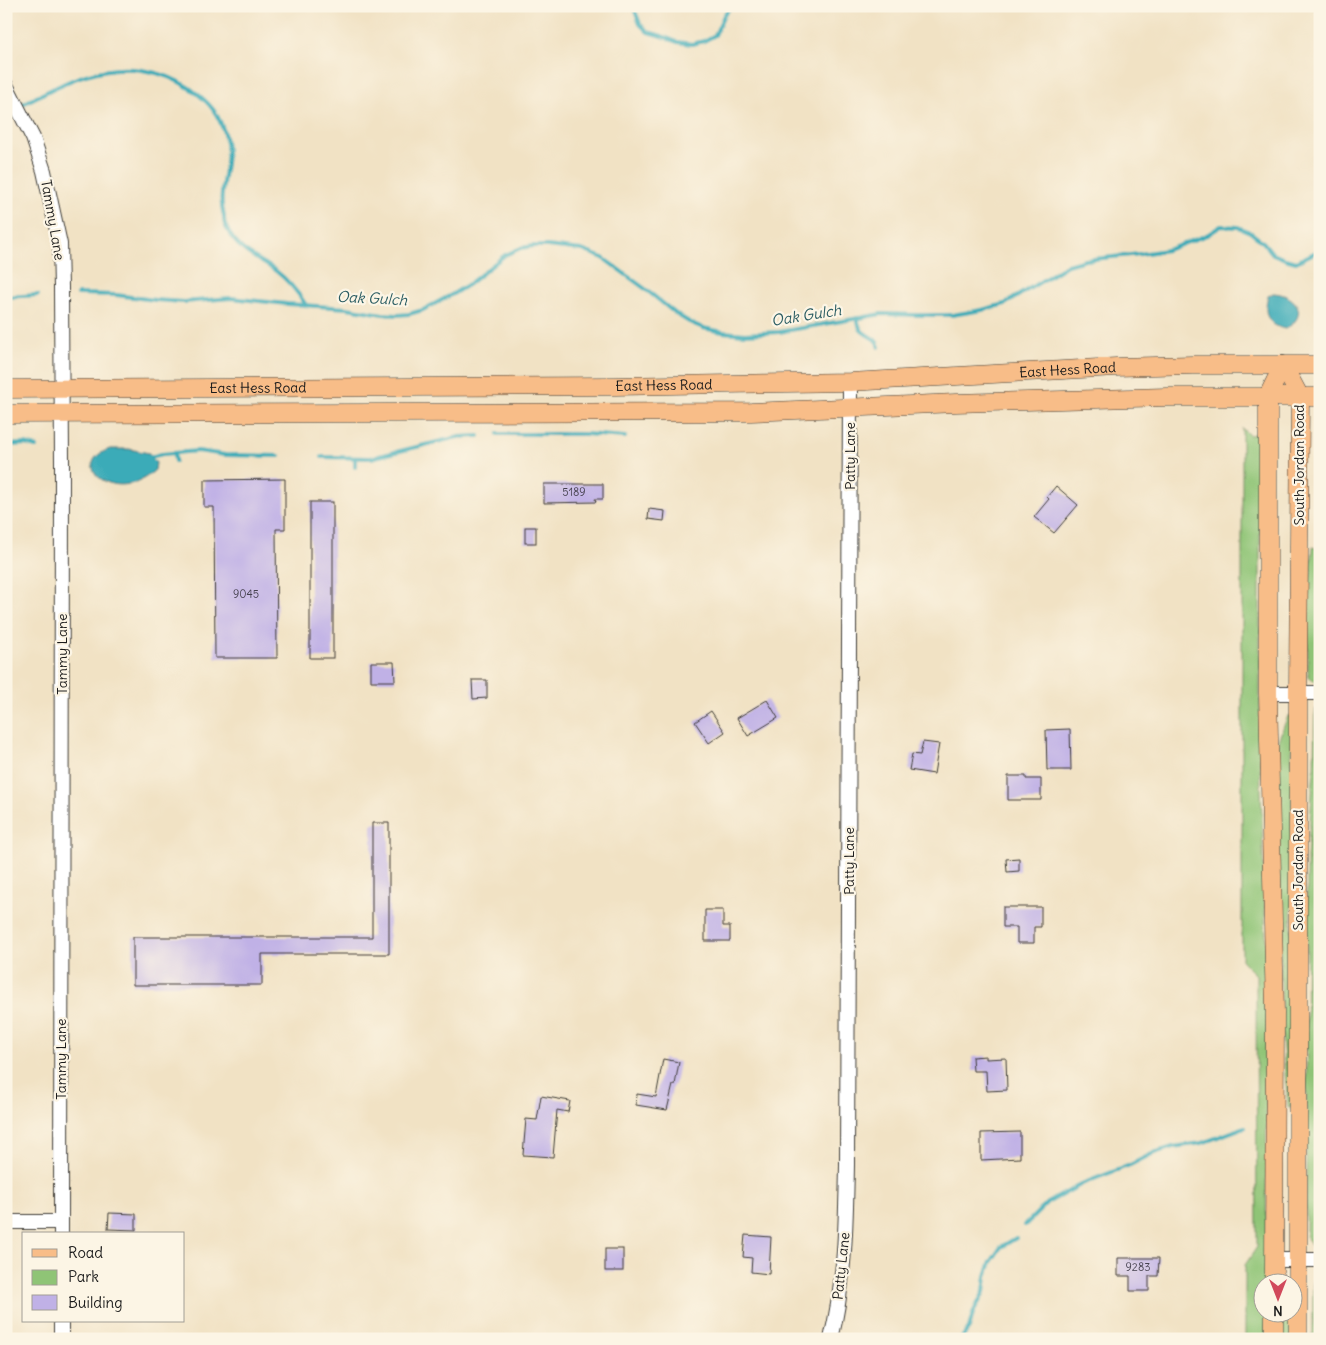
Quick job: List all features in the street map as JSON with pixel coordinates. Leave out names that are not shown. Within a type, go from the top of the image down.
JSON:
[{"type":"main road","name":"East Hess Road","points":[[6,389],[606,386],[850,382],[1193,364],[1320,365]]},
{"type":"main road","name":"South Jordan Road","points":[[1274,1272],[1275,1013],[1268,693],[1268,396],[1283,365]]},
{"type":"main road","name":"South Jordan Road","points":[[1283,365],[1300,397],[1298,1339]]},
{"type":"main road","name":"East Hess Road","points":[[6,414],[789,411],[956,403],[1156,397],[1320,397]]},
{"type":"main road","points":[[1274,1322],[1274,1339]]},
{"type":"street","name":"Tammy Lane","points":[[6,84],[33,138],[44,170],[60,244],[62,658],[61,1228]]},
{"type":"street","name":"Patty Lane","points":[[831,1339],[842,1273],[847,1166],[850,382]]},
{"type":"street","points":[[1268,693],[1320,693]]},
{"type":"street","points":[[6,1222],[61,1228]]},
{"type":"street","points":[[1274,1260],[1320,1260]]},
{"type":"street","points":[[61,1322],[61,1339]]},
{"type":"green space","points":[[1242,428],[1249,435],[1255,434],[1260,448],[1260,759],[1267,972],[1266,1272],[1254,1272],[1254,1322],[1266,1322],[1266,1339],[1245,1339],[1245,1265],[1257,1247],[1256,975],[1242,961]]},
{"type":"green space","points":[[1320,486],[1320,685],[1309,677],[1308,672],[1307,609],[1313,547],[1319,549]]},
{"type":"green space","points":[[1320,706],[1320,1252],[1310,1246],[1306,1235],[1307,858],[1314,769],[1315,716],[1316,709]]},
{"type":"green space","points":[[1288,716],[1292,716],[1291,1108],[1288,1108],[1282,1036],[1276,749]]},
{"type":"green space","points":[[1320,1270],[1320,1339],[1313,1339],[1313,1281]]},
{"type":"green space","points":[[1282,1322],[1291,1322],[1291,1339],[1282,1339]]},
{"type":"water","points":[[1273,293],[1289,297],[1294,301],[1299,312],[1293,324],[1285,329],[1274,325],[1266,313],[1268,296]]},
{"type":"water","points":[[110,449],[129,449],[149,453],[156,463],[155,470],[140,481],[125,485],[112,484],[101,479],[94,472],[93,464],[98,455]]},
{"type":"building","points":[[285,479],[285,529],[276,529],[277,658],[215,658],[214,507],[204,507],[204,480]]},
{"type":"building","points":[[544,484],[603,484],[603,499],[595,499],[596,502],[544,503]]},
{"type":"building","points":[[1056,486],[1078,505],[1054,533],[1034,517],[1049,499],[1047,497]]},
{"type":"building","points":[[310,502],[333,502],[333,658],[310,658]]},
{"type":"building","points":[[649,509],[665,511],[664,521],[648,519]]},
{"type":"building","points":[[525,527],[536,527],[536,543],[525,543]]},
{"type":"building","points":[[371,662],[394,662],[395,681],[371,681]]},
{"type":"building","points":[[472,680],[487,680],[487,698],[473,699]]},
{"type":"building","points":[[767,700],[778,718],[748,736],[737,718]]},
{"type":"building","points":[[711,711],[725,732],[709,743],[695,722]]},
{"type":"building","points":[[1070,729],[1071,770],[1047,770],[1046,730]]},
{"type":"building","points":[[923,742],[939,744],[934,774],[909,770],[912,754],[920,755]]},
{"type":"building","points":[[1008,776],[1026,776],[1026,779],[1041,779],[1041,800],[1008,800]]},
{"type":"building","points":[[372,823],[389,823],[389,954],[262,954],[262,985],[133,985],[133,937],[372,937]]},
{"type":"building","points":[[1019,858],[1019,871],[1007,872],[1006,859]]},
{"type":"building","points":[[1003,907],[1041,907],[1041,927],[1034,927],[1034,943],[1017,943],[1017,927],[1003,927]]},
{"type":"building","points":[[705,910],[723,910],[723,926],[730,926],[730,941],[705,941]]},
{"type":"building","points":[[986,1056],[986,1059],[1006,1058],[1007,1090],[987,1091],[986,1071],[973,1071],[972,1057]]},
{"type":"building","points":[[663,1059],[679,1062],[675,1085],[673,1085],[667,1110],[636,1105],[637,1094],[656,1097]]},
{"type":"building","points":[[541,1096],[570,1101],[568,1112],[557,1110],[553,1157],[523,1155],[526,1119],[537,1120]]},
{"type":"building","points":[[1020,1132],[1020,1158],[981,1160],[981,1133]]},
{"type":"building","points":[[109,1213],[136,1214],[136,1230],[108,1229]]},
{"type":"building","points":[[745,1235],[771,1237],[769,1274],[751,1272],[752,1258],[743,1257]]},
{"type":"building","points":[[605,1249],[623,1249],[623,1271],[605,1271]]},
{"type":"building","points":[[1118,1258],[1159,1258],[1158,1276],[1149,1276],[1149,1291],[1130,1291],[1130,1276],[1118,1276]]},
{"type":"waterway","points":[[633,6],[640,24],[648,32],[677,42],[692,44],[704,41],[715,35],[724,15],[731,6]]},
{"type":"waterway","name":"Oak Gulch","points":[[21,105],[79,77],[109,70],[142,70],[168,76],[191,89],[213,109],[225,137],[227,158],[222,199],[225,226],[242,248],[281,275],[306,305]]},
{"type":"waterway","name":"Oak Gulch","points":[[6,112],[14,108]]},
{"type":"waterway","name":"Oak Gulch","points":[[78,294],[116,295],[184,302],[231,298],[347,308],[383,314],[409,314],[423,310],[453,294],[469,284],[505,255],[521,248],[547,246],[582,250],[603,258],[689,322],[703,328],[745,334],[779,332],[882,314],[952,315],[982,310],[1005,304],[1067,265],[1085,260],[1167,250],[1207,235],[1221,226],[1238,227],[1250,232],[1263,242],[1273,254],[1296,262],[1320,250]]},
{"type":"waterway","name":"Oak Gulch","points":[[6,297],[38,295]]},
{"type":"waterway","points":[[857,318],[861,330],[874,339],[879,347]]},
{"type":"waterway","points":[[498,434],[585,434],[625,437]]},
{"type":"waterway","points":[[322,457],[371,458],[458,437],[479,436]]},
{"type":"waterway","points":[[6,445],[25,444],[36,447]]},
{"type":"waterway","points":[[150,457],[198,451],[225,455],[279,456]]},
{"type":"waterway","points":[[174,453],[175,461]]},
{"type":"waterway","points":[[355,458],[355,467]]},
{"type":"waterway","points":[[1025,1225],[1047,1203],[1084,1183],[1130,1165],[1154,1153],[1173,1147],[1202,1143],[1245,1127]]},
{"type":"waterway","points":[[961,1339],[969,1328],[973,1313],[984,1292],[986,1276],[991,1262],[1001,1247],[1016,1238]]}]
